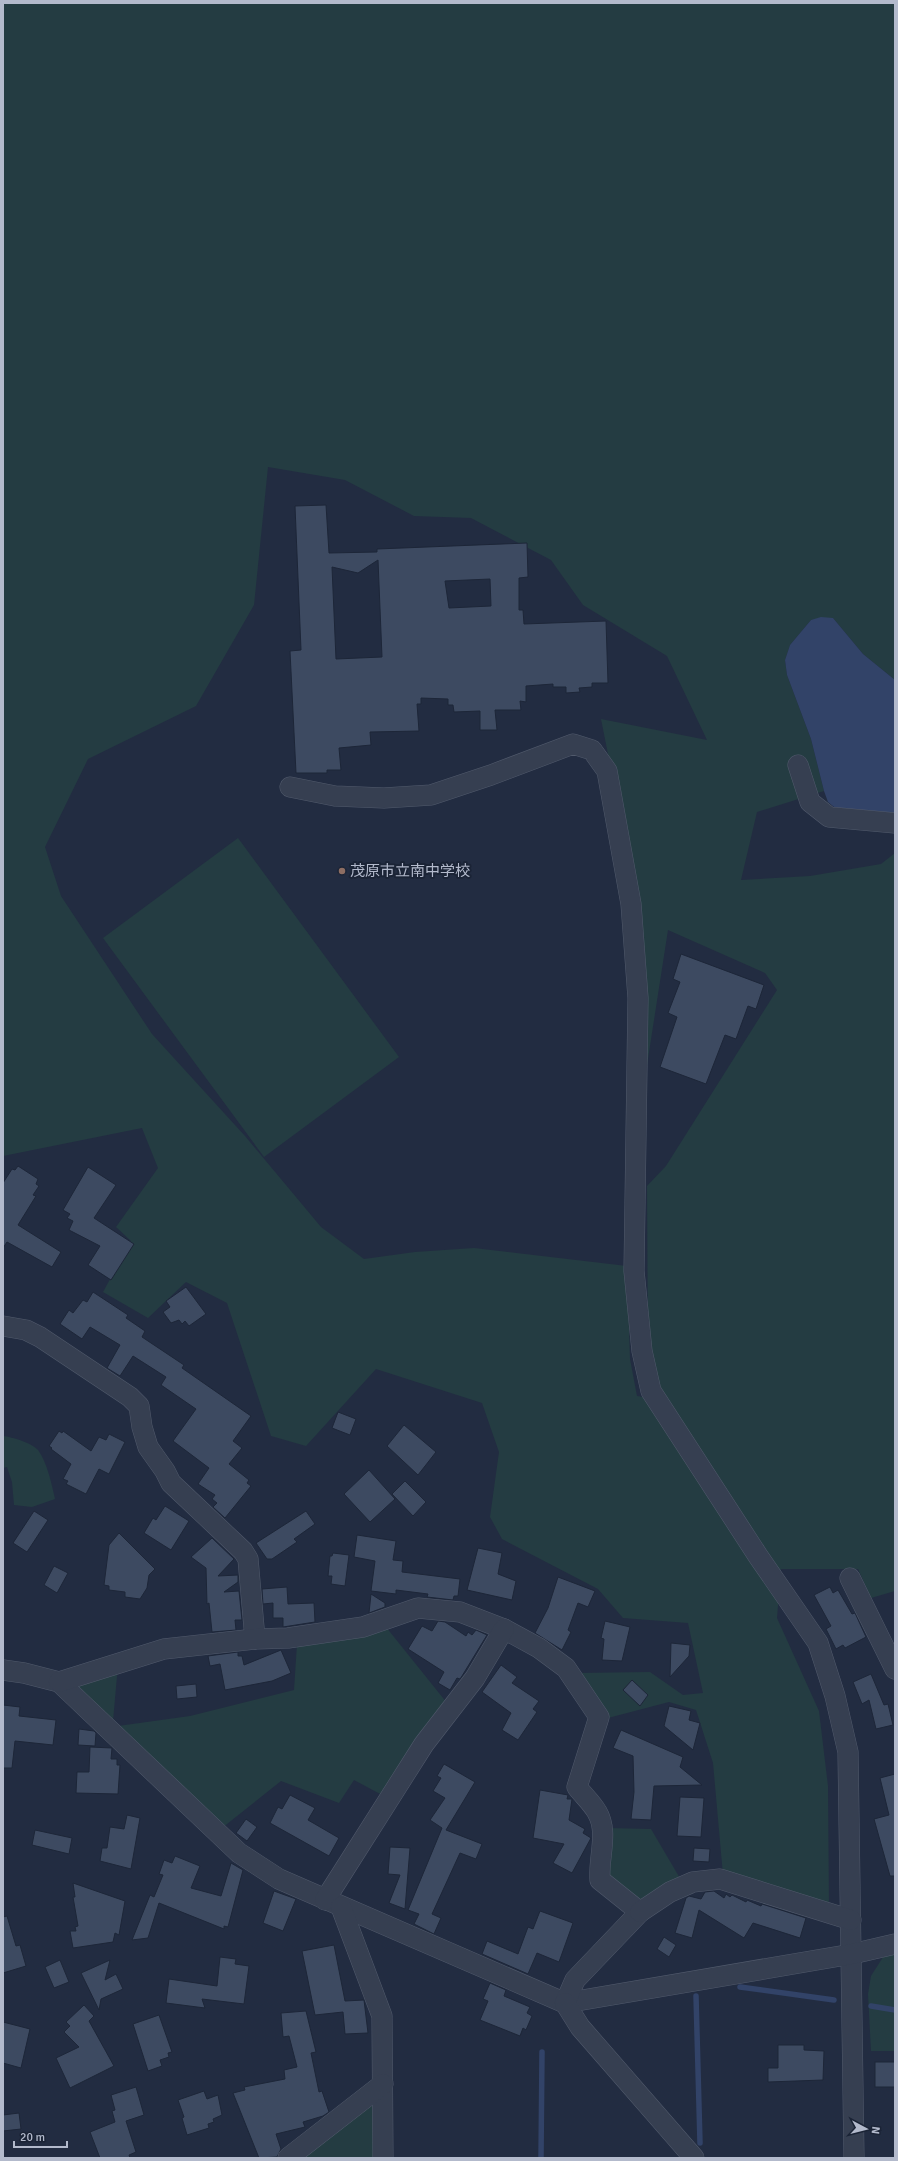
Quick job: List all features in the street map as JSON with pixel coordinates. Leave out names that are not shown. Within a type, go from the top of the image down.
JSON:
[{"type":"street","points":[[290,787],[342,796],[384,798],[431,795],[491,775],[573,744],[592,750],[607,771],[630,904],[638,998],[634,1271],[642,1351],[651,1391],[818,1643],[835,1696],[848,1752],[854,2158]]},
{"type":"street","points":[[798,765],[810,802],[829,817],[895,823]]},
{"type":"street","points":[[3,1326],[26,1330],[40,1337],[130,1397],[139,1406],[142,1427],[148,1447],[165,1471],[171,1483],[244,1551],[248,1559],[255,1639]]},
{"type":"street","points":[[850,1578],[895,1669]]},
{"type":"street","points":[[59,1682],[164,1649],[255,1639],[288,1638],[363,1627],[418,1608],[460,1612],[504,1629],[539,1648],[566,1668],[599,1717],[577,1788],[597,1811],[603,1825],[599,1868],[600,1880],[640,1912]]},
{"type":"street","points":[[333,1903],[424,1744],[475,1678],[504,1629]]},
{"type":"street","points":[[3,1670],[24,1673],[59,1682],[239,1853],[279,1880],[565,2003],[852,1954],[895,1944]]},
{"type":"street","points":[[565,2003],[575,1980],[640,1912],[670,1892],[687,1885],[720,1879],[851,1920]]},
{"type":"street","points":[[333,1903],[382,2016],[383,2158]]},
{"type":"street","points":[[565,2003],[580,2027],[694,2158]]},
{"type":"street","points":[[288,2158],[383,2084]]},
{"type":"green space","points":[[3,3],[895,3],[895,680],[863,654],[833,618],[811,620],[790,645],[785,660],[787,675],[811,739],[824,791],[757,812],[741,880],[810,876],[881,864],[895,853],[895,1591],[871,1598],[858,1569],[781,1569],[777,1618],[819,1711],[828,1786],[829,1906],[723,1875],[713,1763],[696,1710],[669,1702],[608,1718],[576,1673],[650,1672],[683,1695],[703,1693],[688,1623],[623,1618],[598,1589],[502,1539],[490,1517],[499,1452],[482,1403],[376,1369],[306,1446],[271,1436],[227,1303],[186,1282],[148,1318],[103,1292],[131,1241],[116,1227],[158,1168],[142,1128],[3,1156]],"holes":[[[268,467],[345,480],[414,516],[471,518],[551,560],[583,605],[667,656],[707,740],[601,719],[643,929],[645,1078],[668,930],[765,973],[777,990],[666,1166],[647,1186],[648,1347],[663,1400],[637,1396],[630,1359],[627,1266],[474,1248],[415,1252],[364,1259],[321,1227],[245,1136],[152,1034],[61,896],[45,847],[88,759],[196,706],[254,605]]]},
{"type":"green space","points":[[238,838],[399,1057],[264,1157],[103,938]]},
{"type":"green space","points":[[3,1436],[27,1443],[38,1450],[47,1467],[55,1499],[32,1507],[14,1505],[12,1482],[7,1467],[3,1468]]},
{"type":"green space","points":[[386,1627],[447,1703],[384,1796],[354,1780],[339,1803],[281,1781],[222,1828],[118,1726],[190,1716],[294,1690],[297,1644]]},
{"type":"green space","points":[[118,1665],[113,1721],[75,1691],[77,1678]]},
{"type":"green space","points":[[607,1828],[651,1829],[681,1880],[639,1907],[606,1878]]},
{"type":"green space","points":[[895,1951],[895,2051],[871,2051],[868,1994],[871,1976],[885,1954]]},
{"type":"green space","points":[[370,2098],[378,2102],[377,2158],[297,2158]]},
{"type":"water","points":[[821,617],[833,618],[863,654],[895,680],[895,817],[839,811],[828,802],[811,739],[787,675],[785,660],[790,645],[811,620]]},
{"type":"building","points":[[326,505],[329,553],[377,552],[377,549],[527,543],[528,577],[519,578],[519,610],[523,610],[524,624],[606,621],[608,683],[592,683],[592,687],[579,688],[580,692],[566,693],[566,687],[553,687],[553,684],[526,686],[526,702],[520,701],[521,710],[495,710],[497,730],[480,730],[480,711],[454,712],[453,705],[448,705],[448,699],[421,698],[421,704],[417,704],[419,731],[370,732],[371,745],[339,748],[341,770],[327,770],[327,773],[296,773],[290,651],[301,650],[295,506]],"holes":[[[378,560],[382,657],[336,659],[332,567],[358,573]],[[490,579],[491,606],[449,608],[445,581]]]},
{"type":"building","points":[[681,954],[764,985],[756,1009],[748,1006],[736,1039],[725,1035],[706,1084],[660,1067],[677,1017],[668,1013],[680,982],[673,979]]},
{"type":"building","points":[[18,1166],[38,1179],[36,1184],[39,1186],[33,1195],[36,1196],[18,1225],[61,1252],[52,1267],[7,1242],[3,1248],[3,1183],[12,1169],[15,1170]]},
{"type":"building","points":[[88,1167],[116,1185],[94,1218],[134,1244],[111,1280],[88,1265],[100,1246],[69,1230],[73,1221],[67,1218],[70,1214],[63,1210]]},
{"type":"building","points":[[186,1287],[206,1314],[189,1326],[185,1321],[182,1324],[179,1320],[171,1323],[163,1312],[170,1307],[166,1301]]},
{"type":"building","points":[[93,1292],[128,1315],[126,1318],[145,1331],[142,1337],[184,1365],[182,1368],[251,1416],[233,1441],[242,1448],[229,1464],[249,1480],[247,1483],[251,1486],[225,1518],[213,1507],[217,1503],[212,1499],[215,1495],[198,1484],[209,1468],[173,1441],[196,1409],[161,1385],[166,1377],[133,1356],[120,1376],[107,1368],[120,1345],[90,1327],[82,1339],[60,1324],[69,1310],[73,1313],[83,1300],[87,1302]]},
{"type":"building","points":[[338,1412],[356,1419],[350,1435],[332,1428]]},
{"type":"building","points":[[404,1425],[436,1452],[418,1475],[387,1446]]},
{"type":"building","points":[[59,1431],[62,1433],[63,1431],[91,1451],[99,1437],[106,1440],[109,1434],[125,1442],[109,1474],[99,1469],[86,1494],[66,1484],[68,1481],[63,1479],[71,1464],[49,1446]]},
{"type":"building","points":[[369,1470],[395,1499],[370,1522],[344,1494]]},
{"type":"building","points":[[405,1481],[426,1502],[413,1516],[392,1494]]},
{"type":"building","points":[[165,1506],[189,1521],[171,1550],[144,1533],[153,1518],[156,1520]]},
{"type":"building","points":[[34,1511],[48,1520],[27,1552],[13,1543]]},
{"type":"building","points":[[306,1511],[315,1524],[294,1539],[297,1542],[272,1559],[267,1559],[256,1543]]},
{"type":"building","points":[[119,1533],[155,1569],[149,1575],[147,1588],[140,1599],[125,1597],[125,1592],[109,1590],[109,1586],[104,1585],[109,1545]]},
{"type":"building","points":[[357,1535],[396,1541],[393,1560],[403,1561],[402,1572],[460,1579],[458,1596],[454,1596],[453,1600],[427,1597],[428,1594],[396,1590],[396,1594],[371,1591],[375,1561],[354,1557]]},
{"type":"building","points":[[212,1538],[234,1559],[218,1576],[238,1575],[238,1582],[224,1592],[239,1591],[242,1620],[235,1620],[236,1630],[212,1632],[209,1603],[207,1604],[206,1568],[191,1557]]},
{"type":"building","points":[[478,1548],[502,1553],[498,1574],[516,1581],[512,1600],[467,1590]]},
{"type":"building","points":[[333,1553],[349,1555],[345,1586],[331,1584],[332,1576],[328,1576],[330,1556],[332,1556]]},
{"type":"building","points":[[54,1566],[68,1573],[57,1593],[44,1585]]},
{"type":"building","points":[[558,1577],[595,1591],[588,1607],[578,1603],[568,1630],[571,1632],[562,1650],[535,1633],[548,1608]]},
{"type":"building","points":[[287,1587],[288,1604],[314,1603],[315,1622],[283,1627],[283,1618],[273,1618],[273,1603],[263,1604],[262,1589]]},
{"type":"building","points":[[830,1587],[833,1593],[838,1590],[852,1614],[855,1613],[866,1637],[845,1648],[843,1645],[836,1649],[826,1629],[831,1626],[814,1595]]},
{"type":"building","points":[[371,1594],[385,1603],[385,1607],[369,1613]]},
{"type":"building","points":[[438,1621],[445,1622],[466,1636],[468,1632],[472,1635],[476,1630],[487,1635],[460,1679],[457,1678],[450,1690],[438,1683],[444,1672],[408,1649],[422,1626],[432,1631]]},
{"type":"building","points":[[605,1621],[630,1627],[622,1661],[602,1660],[604,1639],[601,1638]]},
{"type":"building","points":[[671,1643],[690,1645],[689,1656],[670,1677]]},
{"type":"building","points":[[281,1650],[291,1673],[272,1681],[225,1690],[220,1664],[210,1666],[208,1656],[238,1652],[238,1656],[242,1656],[244,1665]]},
{"type":"building","points":[[501,1665],[517,1677],[512,1683],[539,1701],[533,1709],[537,1712],[518,1740],[502,1730],[511,1713],[482,1692]]},
{"type":"building","points":[[871,1674],[884,1705],[888,1704],[893,1725],[876,1729],[869,1700],[862,1704],[853,1682]]},
{"type":"building","points":[[632,1680],[648,1695],[640,1706],[623,1690]]},
{"type":"building","points":[[196,1684],[197,1697],[177,1699],[176,1686]]},
{"type":"building","points":[[3,1705],[20,1707],[19,1716],[56,1720],[53,1745],[15,1741],[12,1768],[3,1768]]},
{"type":"building","points":[[669,1706],[691,1711],[689,1720],[700,1723],[693,1750],[664,1726]]},
{"type":"building","points":[[79,1729],[94,1731],[96,1733],[95,1746],[78,1745]]},
{"type":"building","points":[[621,1730],[683,1757],[680,1767],[702,1785],[654,1786],[651,1820],[631,1819],[634,1792],[633,1756],[613,1748]]},
{"type":"building","points":[[90,1747],[112,1748],[111,1759],[117,1759],[117,1765],[120,1765],[118,1794],[76,1793],[77,1772],[89,1772]]},
{"type":"building","points":[[444,1764],[475,1782],[446,1830],[482,1844],[476,1859],[460,1853],[432,1914],[441,1918],[434,1934],[414,1924],[419,1914],[408,1910],[442,1828],[430,1820],[445,1798],[433,1791],[441,1778],[437,1776]]},
{"type":"building","points":[[895,1774],[895,1876],[890,1876],[874,1819],[889,1815],[880,1778]]},
{"type":"building","points":[[540,1790],[568,1795],[567,1799],[572,1799],[569,1820],[585,1829],[583,1833],[591,1838],[572,1873],[553,1863],[564,1844],[533,1838]]},
{"type":"building","points":[[290,1795],[315,1808],[308,1820],[339,1838],[329,1856],[270,1823],[278,1807],[282,1809]]},
{"type":"building","points":[[680,1797],[704,1798],[701,1837],[677,1836]]},
{"type":"building","points":[[127,1815],[140,1818],[131,1869],[100,1861],[102,1848],[107,1848],[110,1827],[124,1829]]},
{"type":"building","points":[[246,1819],[257,1827],[247,1841],[236,1833]]},
{"type":"building","points":[[35,1830],[72,1838],[69,1854],[32,1845]]},
{"type":"building","points":[[390,1847],[410,1848],[405,1909],[389,1903],[400,1875],[388,1874]]},
{"type":"building","points":[[694,1848],[710,1849],[709,1862],[693,1861]]},
{"type":"building","points":[[175,1856],[200,1866],[191,1888],[221,1896],[231,1863],[243,1870],[228,1927],[224,1926],[224,1929],[159,1903],[148,1938],[132,1940],[150,1895],[154,1897],[163,1875],[159,1874],[164,1860],[172,1863]]},
{"type":"building","points":[[73,1883],[125,1901],[119,1935],[115,1933],[113,1942],[73,1948],[70,1931],[76,1931],[75,1927],[78,1926],[73,1897],[75,1897]]},
{"type":"building","points":[[274,1891],[296,1899],[283,1931],[263,1923]]},
{"type":"building","points":[[714,1891],[724,1898],[726,1894],[730,1897],[732,1895],[746,1902],[747,1900],[761,1906],[762,1904],[806,1918],[800,1938],[753,1923],[744,1938],[699,1910],[692,1938],[675,1933],[686,1898],[689,1896],[701,1899],[705,1892]]},
{"type":"building","points":[[540,1911],[573,1923],[559,1962],[537,1953],[528,1974],[482,1954],[487,1941],[518,1954],[528,1927],[533,1929]]},
{"type":"building","points":[[7,1916],[16,1946],[20,1945],[26,1966],[3,1973],[3,1917]]},
{"type":"building","points":[[664,1937],[676,1945],[669,1957],[657,1949]]},
{"type":"building","points":[[334,1945],[345,2001],[364,2000],[368,2033],[345,2034],[343,2012],[315,2015],[302,1951]]},
{"type":"building","points":[[220,1957],[236,1959],[235,1964],[249,1966],[244,2004],[202,1999],[205,2008],[166,2003],[169,1979],[217,1986]]},
{"type":"building","points":[[60,1960],[69,1982],[54,1988],[45,1967]]},
{"type":"building","points":[[110,1960],[105,1980],[116,1974],[123,1989],[101,1999],[99,2010],[81,1973]]},
{"type":"building","points":[[490,1983],[506,1990],[504,1996],[530,2007],[527,2013],[532,2016],[526,2030],[523,2028],[520,2036],[480,2020],[488,2001],[483,1999]]},
{"type":"building","points":[[84,2005],[94,2016],[89,2021],[114,2066],[70,2088],[56,2058],[79,2047],[64,2032],[70,2026],[66,2022]]},
{"type":"building","points":[[306,2011],[316,2052],[311,2053],[319,2092],[322,2091],[329,2112],[323,2116],[303,2122],[305,2127],[276,2134],[281,2149],[277,2157],[259,2158],[233,2093],[245,2090],[244,2087],[285,2079],[284,2070],[297,2067],[289,2036],[283,2037],[281,2013]]},
{"type":"building","points":[[159,2015],[172,2052],[168,2053],[169,2057],[160,2060],[162,2066],[148,2071],[133,2024]]},
{"type":"building","points":[[3,2022],[30,2029],[21,2068],[3,2063]]},
{"type":"building","points":[[778,2045],[804,2045],[804,2050],[824,2051],[823,2080],[768,2082],[768,2068],[778,2068]]},
{"type":"building","points":[[875,2062],[895,2062],[895,2087],[875,2087]]},
{"type":"building","points":[[136,2087],[144,2115],[126,2121],[136,2152],[129,2155],[130,2158],[100,2158],[90,2132],[115,2122],[112,2111],[115,2110],[111,2095]]},
{"type":"building","points":[[204,2091],[207,2099],[218,2095],[222,2115],[213,2119],[214,2122],[208,2124],[209,2128],[187,2135],[182,2118],[184,2117],[178,2100]]},
{"type":"building","points":[[19,2113],[21,2129],[3,2131],[3,2115]]},
{"type":"waterway","points":[[740,1987],[834,2000]]},
{"type":"waterway","points":[[696,1996],[700,2143]]},
{"type":"waterway","points":[[871,2006],[895,2010]]},
{"type":"waterway","points":[[541,2158],[542,2052]]},
{"type":"place","name":"茂原市立南中学校","points":[[342,871]]}]
